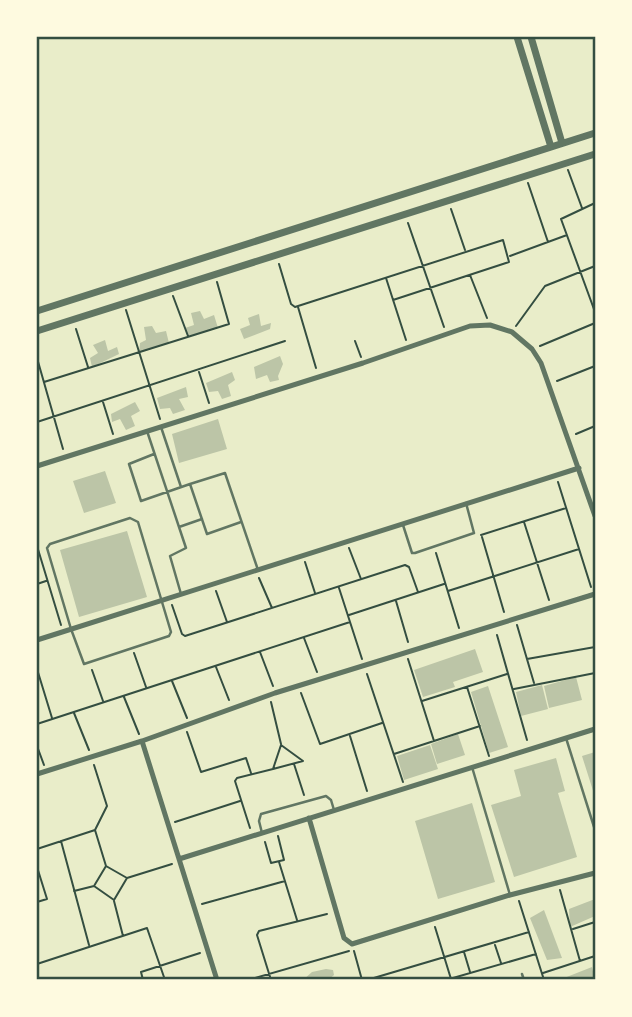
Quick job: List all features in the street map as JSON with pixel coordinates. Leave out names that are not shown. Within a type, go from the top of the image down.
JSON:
[{"type":"street","points":[[517,37],[551,147]]},
{"type":"street","points":[[531,37],[562,144]]},
{"type":"street","points":[[37,312],[595,133]]},
{"type":"street","points":[[37,331],[595,154]]},
{"type":"street","points":[[37,466],[470,327],[491,325],[512,332],[533,349],[550,384],[595,516]]},
{"type":"street","points":[[37,640],[579,468]]},
{"type":"street","points":[[37,774],[142,741],[320,678],[594,594]]},
{"type":"street","points":[[179,860],[595,729]]},
{"type":"street","points":[[142,741],[217,980]]},
{"type":"street","points":[[309,818],[344,938],[353,947],[513,894],[595,873]]},
{"type":"lane","points":[[162,427],[181,487]]},
{"type":"lane","points":[[147,431],[186,549],[170,557],[181,594]]},
{"type":"lane","points":[[154,454],[129,464],[141,501],[225,473],[257,570]]},
{"type":"lane","points":[[190,484],[208,534],[241,522]]},
{"type":"lane","points":[[402,524],[412,552],[415,553],[474,533],[466,503]]},
{"type":"lane","points":[[130,518],[138,522],[170,634],[84,664],[71,629],[47,548],[50,544],[130,518]]},
{"type":"lane","points":[[179,527],[202,519]]},
{"type":"lane","points":[[566,738],[595,830]]},
{"type":"lane","points":[[472,767],[513,894]]},
{"type":"lane","points":[[262,833],[259,821],[261,814],[326,796],[331,800],[334,810]]},
{"type":"lane","points":[[522,974],[524,980]]},
{"type":"path","points":[[566,163],[583,209]]},
{"type":"path","points":[[526,176],[548,242]]},
{"type":"path","points":[[447,201],[466,251]]},
{"type":"path","points":[[595,203],[562,218],[595,312]]},
{"type":"path","points":[[405,214],[446,335]]},
{"type":"path","points":[[509,257],[566,235]]},
{"type":"path","points":[[276,255],[291,304],[297,306],[503,239],[509,257],[508,263],[393,300]]},
{"type":"path","points":[[512,332],[545,286],[595,266]]},
{"type":"path","points":[[44,382],[230,322],[215,274]]},
{"type":"path","points":[[470,275],[491,325]]},
{"type":"path","points":[[386,277],[409,348]]},
{"type":"path","points":[[170,288],[188,337]]},
{"type":"path","points":[[124,303],[162,427]]},
{"type":"path","points":[[297,306],[319,377]]},
{"type":"path","points":[[74,319],[88,368]]},
{"type":"path","points":[[533,349],[595,323]]},
{"type":"path","points":[[37,422],[285,341]]},
{"type":"path","points":[[355,341],[363,363]]},
{"type":"path","points":[[37,358],[66,457]]},
{"type":"path","points":[[550,384],[595,366]]},
{"type":"path","points":[[198,370],[212,411]]},
{"type":"path","points":[[103,402],[115,442]]},
{"type":"path","points":[[568,437],[595,426]]},
{"type":"path","points":[[556,475],[594,594]]},
{"type":"path","points":[[506,620],[481,535],[566,508]]},
{"type":"path","points":[[524,521],[551,607]]},
{"type":"path","points":[[347,541],[361,580]]},
{"type":"path","points":[[37,546],[63,632]]},
{"type":"path","points":[[437,549],[435,552],[460,634]]},
{"type":"path","points":[[447,591],[579,549]]},
{"type":"path","points":[[303,555],[316,594]]},
{"type":"path","points":[[170,598],[183,636],[407,565],[418,592]]},
{"type":"path","points":[[257,570],[272,608]]},
{"type":"path","points":[[37,584],[47,581]]},
{"type":"path","points":[[214,584],[228,623]]},
{"type":"path","points":[[348,615],[445,584]]},
{"type":"path","points":[[339,587],[405,788]]},
{"type":"path","points":[[396,600],[421,701],[434,741]]},
{"type":"path","points":[[514,617],[535,685]]},
{"type":"path","points":[[37,724],[350,622]]},
{"type":"path","points":[[493,624],[530,749]]},
{"type":"path","points":[[303,637],[320,678]]},
{"type":"path","points":[[527,659],[595,647]]},
{"type":"path","points":[[133,648],[147,688]]},
{"type":"path","points":[[259,651],[272,694],[281,745],[273,769]]},
{"type":"path","points":[[89,663],[104,702]]},
{"type":"path","points":[[216,666],[232,708]]},
{"type":"path","points":[[37,669],[53,719]]},
{"type":"path","points":[[513,690],[595,673]]},
{"type":"path","points":[[421,701],[508,674]]},
{"type":"path","points":[[171,680],[201,772],[246,758],[251,774]]},
{"type":"path","points":[[37,686],[42,684]]},
{"type":"path","points":[[299,685],[319,743],[383,723]]},
{"type":"path","points":[[467,686],[490,762]]},
{"type":"path","points":[[123,696],[142,741]]},
{"type":"path","points":[[74,712],[107,806],[95,830],[106,866],[127,878]]},
{"type":"path","points":[[394,754],[480,726]]},
{"type":"path","points":[[350,735],[370,799]]},
{"type":"path","points":[[253,836],[235,781],[251,774],[303,761],[281,745]]},
{"type":"path","points":[[37,746],[46,771]]},
{"type":"path","points":[[293,763],[306,801]]},
{"type":"path","points":[[168,824],[241,801]]},
{"type":"path","points":[[262,833],[271,863],[285,859],[276,828]]},
{"type":"path","points":[[37,849],[95,830]]},
{"type":"path","points":[[61,841],[90,947]]},
{"type":"path","points":[[114,900],[127,878],[179,860]]},
{"type":"path","points":[[279,861],[297,921]]},
{"type":"path","points":[[74,891],[94,886],[106,866]]},
{"type":"path","points":[[37,867],[47,899],[37,902]]},
{"type":"path","points":[[194,906],[285,881]]},
{"type":"path","points":[[557,883],[580,961]]},
{"type":"path","points":[[94,886],[114,900],[123,936]]},
{"type":"path","points":[[513,894],[529,932],[544,980]]},
{"type":"path","points":[[271,980],[258,933],[336,911]]},
{"type":"path","points":[[433,919],[451,979]]},
{"type":"path","points":[[571,930],[595,922]]},
{"type":"path","points":[[37,964],[148,928],[165,980]]},
{"type":"path","points":[[367,980],[529,932]]},
{"type":"path","points":[[494,943],[501,964]]},
{"type":"path","points":[[248,980],[353,947],[362,980]]},
{"type":"path","points":[[143,980],[141,972],[208,951]]},
{"type":"path","points":[[464,952],[470,973]]},
{"type":"path","points":[[446,980],[536,954]]},
{"type":"path","points":[[542,973],[595,956]]},
{"type":"path","points":[[464,975],[466,980]]},
{"type":"building","points":[[200,311],[204,319],[214,315],[218,328],[188,337],[185,328],[194,325],[191,313]]},
{"type":"building","points":[[259,314],[261,326],[271,323],[270,329],[244,339],[240,329],[250,325],[248,318]]},
{"type":"building","points":[[152,326],[156,333],[166,331],[169,343],[139,353],[140,343],[146,340],[144,327]]},
{"type":"building","points":[[105,340],[108,351],[117,347],[119,354],[92,367],[90,358],[98,353],[93,345]]},
{"type":"building","points":[[280,356],[283,364],[279,380],[270,382],[267,375],[256,379],[254,367]]},
{"type":"building","points":[[232,372],[235,380],[228,385],[231,396],[222,399],[218,391],[209,392],[206,383]]},
{"type":"building","points":[[186,387],[188,397],[179,399],[185,410],[173,414],[170,408],[160,409],[157,398]]},
{"type":"building","points":[[135,402],[140,411],[131,416],[135,426],[126,430],[120,419],[112,422],[111,414]]},
{"type":"building","points":[[218,419],[227,449],[179,463],[172,434]]},
{"type":"building","points":[[105,471],[116,503],[84,513],[73,481]]},
{"type":"building","points":[[127,531],[147,597],[79,617],[60,550]]},
{"type":"building","points":[[475,649],[483,672],[453,682],[455,687],[423,697],[414,670]]},
{"type":"building","points":[[576,677],[582,700],[549,708],[544,686]]},
{"type":"building","points":[[542,685],[548,709],[521,716],[516,692]]},
{"type":"building","points":[[488,686],[508,747],[489,753],[471,692]]},
{"type":"building","points":[[458,734],[465,755],[437,764],[431,744]]},
{"type":"building","points":[[430,745],[438,769],[404,780],[397,756]]},
{"type":"building","points":[[595,752],[595,797],[582,756]]},
{"type":"building","points":[[556,758],[565,791],[558,793],[577,857],[514,877],[491,805],[521,796],[514,770]]},
{"type":"building","points":[[472,803],[495,882],[438,899],[415,821]]},
{"type":"building","points":[[595,899],[595,916],[570,927],[569,909]]},
{"type":"building","points":[[544,910],[562,958],[547,960],[530,918]]},
{"type":"building","points":[[592,967],[595,980],[559,980]]},
{"type":"building","points":[[333,970],[334,975],[328,980],[303,980],[312,972]]}]
